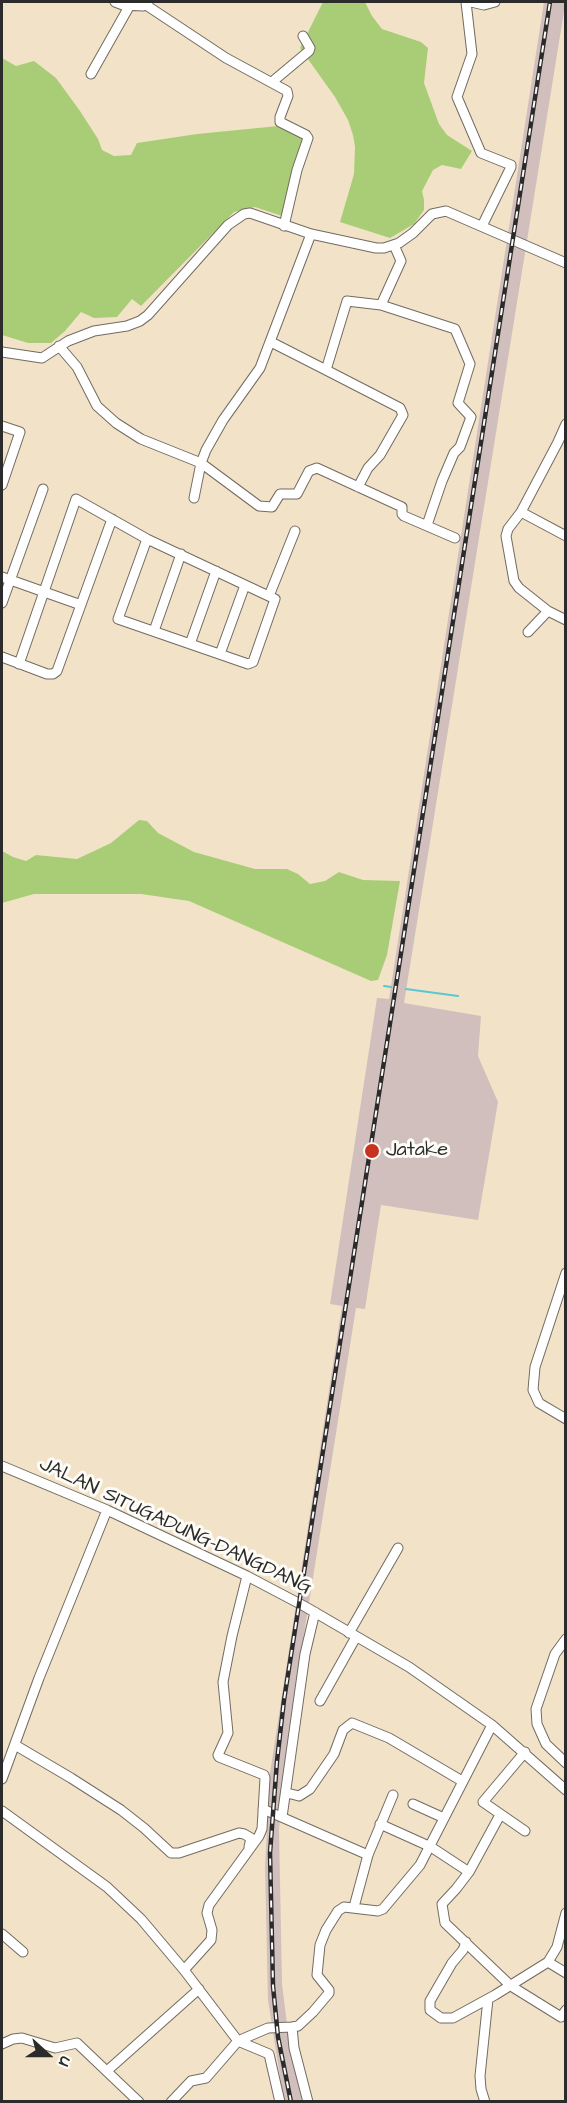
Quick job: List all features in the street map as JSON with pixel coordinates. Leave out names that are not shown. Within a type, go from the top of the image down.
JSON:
[{"type":"street","points":[[115,2],[123,5],[147,3],[226,57],[286,91],[288,96],[280,122],[308,138],[297,170],[284,226]]},
{"type":"street","points":[[466,2],[472,54],[457,97],[482,153],[511,165],[482,226]]},
{"type":"street","points":[[471,2],[484,5],[495,2]]},
{"type":"street","points":[[91,74],[130,5]]},
{"type":"street","points":[[272,82],[309,51],[310,48],[303,36]]},
{"type":"street","points":[[2,352],[42,358],[59,346],[94,331],[128,326],[140,321],[148,315],[228,225],[244,214],[256,215],[311,234],[376,248],[393,245],[406,238],[432,214],[437,211],[446,211],[566,263]]},
{"type":"street","points":[[194,498],[206,450],[223,420],[260,368],[311,234]]},
{"type":"street","points":[[381,305],[401,261],[393,245]]},
{"type":"street","points":[[326,370],[347,301],[381,305],[455,329],[470,364],[458,403],[471,417],[460,447],[454,453],[442,481],[427,525]]},
{"type":"street","points":[[271,342],[400,408],[403,415],[358,487]]},
{"type":"street","points":[[59,346],[77,367],[97,406],[116,423],[141,439],[201,464],[259,506],[272,507],[280,494],[297,494],[309,471],[317,468],[402,507],[401,511],[404,516],[455,538]]},
{"type":"street","points":[[566,424],[521,512],[508,529],[506,536],[514,581],[519,588],[548,611],[566,621]]},
{"type":"street","points":[[2,426],[20,432],[2,485]]},
{"type":"street","points":[[2,603],[6,579],[43,489]]},
{"type":"street","points":[[18,664],[76,500],[147,539],[275,599],[253,662],[248,664],[118,619],[147,539]]},
{"type":"street","points":[[521,512],[566,536]]},
{"type":"street","points":[[2,657],[47,674],[57,671],[112,519]]},
{"type":"street","points":[[269,596],[295,531]]},
{"type":"street","points":[[154,631],[181,555]]},
{"type":"street","points":[[190,644],[216,571]]},
{"type":"street","points":[[6,579],[81,605]]},
{"type":"street","points":[[220,654],[245,585]]},
{"type":"street","points":[[528,632],[548,611]]},
{"type":"street","points":[[566,1273],[535,1367],[532,1390],[539,1402],[566,1419]]},
{"type":"street","name":"JALAN SITUGADUNG-DANGDANG","points":[[2,1466],[107,1510],[248,1576],[315,1612],[410,1667],[492,1725],[566,1790]]},
{"type":"street","points":[[2,1779],[39,1678],[107,1510]]},
{"type":"street","points":[[320,1701],[398,1548]]},
{"type":"street","points":[[184,1970],[209,1944],[212,1930],[208,1908],[261,1833],[264,1775],[218,1755],[228,1732],[223,1682],[248,1576]]},
{"type":"street","points":[[282,1817],[305,1654],[315,1612]]},
{"type":"street","points":[[566,1639],[555,1654],[536,1709],[537,1724],[546,1744],[566,1763]]},
{"type":"street","points":[[287,1793],[299,1796],[310,1789],[334,1754],[345,1727],[352,1723],[389,1738],[462,1781]]},
{"type":"street","points":[[171,2102],[191,2081],[206,2078],[238,2042],[268,2028],[298,2026],[313,2012],[329,1990],[317,1975],[320,1945],[326,1930],[338,1911],[344,1907],[378,1911],[383,1909],[420,1865],[431,1848],[462,1781],[492,1725]]},
{"type":"street","points":[[15,1744],[121,1810],[171,1853],[179,1853],[239,1833],[251,1838],[249,1850]]},
{"type":"street","points":[[525,1752],[483,1801],[525,1831]]},
{"type":"street","points":[[354,1907],[368,1855],[393,1795]]},
{"type":"street","points":[[413,1804],[444,1818]]},
{"type":"street","points":[[263,1809],[368,1855]]},
{"type":"street","points":[[2,1811],[107,1887],[141,1919],[199,1989],[238,2042],[266,2053],[270,2057],[280,2102]]},
{"type":"street","points":[[500,1815],[469,1872],[442,1904],[445,1923],[511,1986],[563,2013]]},
{"type":"street","points":[[380,1824],[431,1848],[469,1872]]},
{"type":"street","points":[[466,1942],[430,2001],[430,2010],[441,2018],[453,2018],[511,1986],[548,1962],[556,1947],[566,1913]]},
{"type":"street","points":[[2,1934],[23,1952]]},
{"type":"street","points":[[548,1962],[566,1973]]},
{"type":"street","points":[[108,2070],[199,1989]]},
{"type":"street","points":[[485,2102],[480,2076],[488,1999]]},
{"type":"street","points":[[291,2028],[308,2102]]},
{"type":"street","points":[[2,2044],[22,2038],[55,2048],[77,2043],[140,2102]]},
{"type":"shaded area","points":[[544,2],[565,2],[565,5],[404,1003],[481,1016],[478,1056],[498,1102],[478,1220],[381,1205],[365,1309],[356,1308],[289,1728],[279,1829],[282,1984],[290,2048],[302,2101],[284,2102],[268,2000],[265,1867],[270,1773],[342,1306],[330,1304],[377,998],[389,999]]},
{"type":"green space","points":[[323,2],[365,2],[382,29],[421,42],[428,48],[424,83],[439,124],[447,135],[472,151],[461,169],[442,165],[433,170],[422,191],[424,210],[414,224],[390,238],[340,222],[354,174],[353,135],[348,120],[335,97],[300,48]]},
{"type":"green space","points":[[2,58],[16,66],[34,61],[56,78],[98,139],[102,150],[114,156],[131,155],[137,143],[197,134],[278,126],[305,135],[282,216],[255,207],[234,212],[141,306],[132,299],[117,317],[94,318],[81,312],[51,343],[28,343],[2,335]]},
{"type":"green space","points":[[139,820],[147,821],[158,833],[194,852],[255,869],[287,869],[298,874],[310,884],[325,881],[339,872],[363,880],[400,881],[387,955],[378,980],[371,981],[189,901],[141,894],[34,894],[2,903],[2,851],[26,861],[36,855],[77,859],[111,843]]},
{"type":"waterway","points":[[384,986],[391,987]]},
{"type":"waterway","points":[[406,989],[458,996]]},
{"type":"railway","points":[[291,2102],[278,2037],[273,1986],[270,1853],[284,1700],[550,2]]},
{"type":"place","name":"Jatake","points":[[372,1151]]}]
